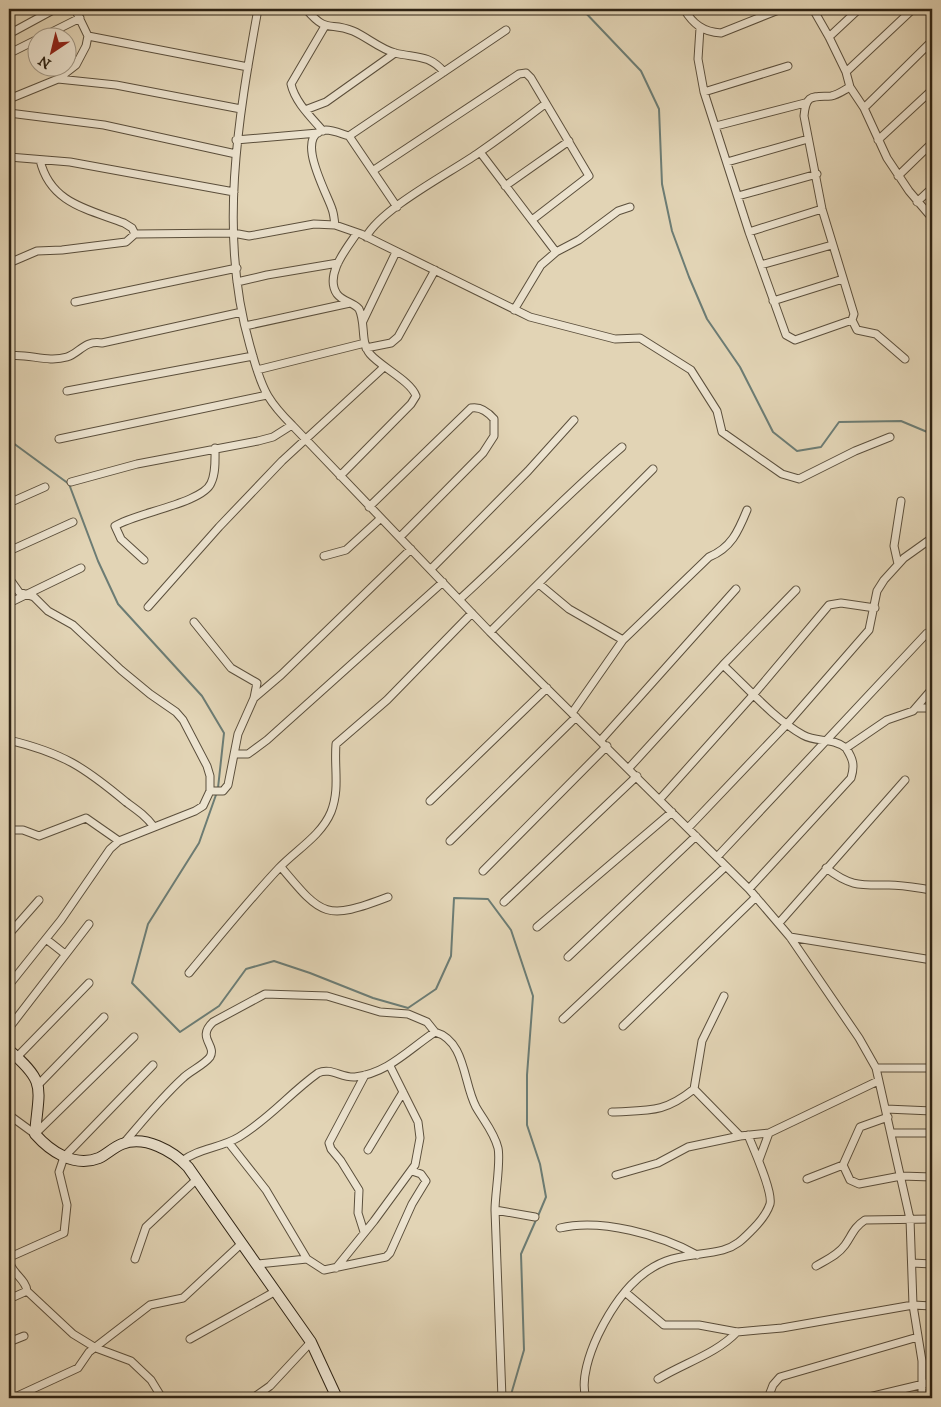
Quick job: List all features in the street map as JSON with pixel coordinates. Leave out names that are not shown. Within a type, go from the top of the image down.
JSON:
[{"type":"street","points":[[9,34],[55,9]]},
{"type":"street","points":[[9,99],[58,79],[76,65],[86,46],[88,36],[75,9]]},
{"type":"street","points":[[258,9],[236,140],[233,233],[242,312],[256,370],[267,395],[292,425],[369,507],[490,632],[607,746],[756,897],[790,937],[860,1038],[876,1068],[892,1132],[910,1219],[913,1305],[923,1384],[922,1398]]},
{"type":"street","points":[[306,9],[315,20],[325,26],[352,30],[395,52],[429,59],[444,72]]},
{"type":"street","points":[[684,9],[694,24],[700,28],[721,33],[780,9]]},
{"type":"street","points":[[765,16],[773,9]]},
{"type":"street","points":[[830,37],[859,9]]},
{"type":"street","points":[[846,72],[913,9]]},
{"type":"street","points":[[816,11],[846,72],[850,87],[864,108],[878,140],[898,176],[917,202],[932,218]]},
{"type":"street","points":[[60,28],[80,18]]},
{"type":"street","points":[[320,132],[293,92],[291,84],[325,26]]},
{"type":"street","points":[[700,28],[698,59],[704,92],[749,232],[786,335],[795,340],[852,320]]},
{"type":"street","points":[[349,136],[506,30]]},
{"type":"street","points":[[88,36],[248,67]]},
{"type":"street","points":[[864,108],[932,41]]},
{"type":"street","points":[[10,53],[28,44]]},
{"type":"street","points":[[305,110],[326,102],[395,52]]},
{"type":"street","points":[[704,92],[788,66]]},
{"type":"street","points":[[374,170],[522,72],[532,78],[589,176],[532,220]]},
{"type":"street","points":[[58,79],[116,85],[241,109]]},
{"type":"street","points":[[716,126],[805,103],[810,98],[836,95],[850,87]]},
{"type":"street","points":[[878,140],[932,90]]},
{"type":"street","points":[[805,103],[804,116],[822,209],[854,314],[852,320],[858,330],[876,334],[905,359]]},
{"type":"street","points":[[366,237],[371,229],[397,206],[480,152],[546,104]]},
{"type":"street","points":[[9,113],[104,126],[236,154]]},
{"type":"street","points":[[236,140],[329,130],[349,136],[397,206]]},
{"type":"street","points":[[320,132],[312,141],[311,150],[316,171],[332,208],[335,225]]},
{"type":"street","points":[[727,162],[808,139]]},
{"type":"street","points":[[506,186],[568,141]]},
{"type":"street","points":[[898,176],[932,143]]},
{"type":"street","points":[[480,152],[556,252]]},
{"type":"street","points":[[9,157],[70,162],[234,192]]},
{"type":"street","points":[[40,160],[47,178],[65,199],[124,223],[132,228],[135,234]]},
{"type":"street","points":[[738,196],[816,174]]},
{"type":"street","points":[[917,202],[932,188]]},
{"type":"street","points":[[514,310],[541,265],[556,252],[579,240],[618,211],[630,207]]},
{"type":"street","points":[[749,232],[822,209]]},
{"type":"street","points":[[9,263],[37,251],[62,250],[126,242],[135,234],[233,233],[249,236],[314,224],[335,225],[366,237],[530,317],[615,339],[640,338],[658,348],[691,370],[717,411],[722,432],[782,474],[799,479],[855,451],[890,438]]},
{"type":"street","points":[[340,476],[416,396],[411,388],[384,368],[366,345],[359,310],[338,295],[334,289],[334,275],[338,264],[357,233]]},
{"type":"street","points":[[761,265],[832,245]]},
{"type":"street","points":[[362,324],[396,252]]},
{"type":"street","points":[[238,282],[267,275],[338,264]]},
{"type":"street","points":[[75,302],[237,268]]},
{"type":"street","points":[[256,370],[366,345],[391,343],[398,337],[435,270]]},
{"type":"street","points":[[773,301],[843,279]]},
{"type":"street","points":[[245,326],[350,303]]},
{"type":"street","points":[[9,356],[44,360],[68,357],[82,346],[94,342],[102,343],[242,312]]},
{"type":"street","points":[[67,391],[253,356]]},
{"type":"street","points":[[148,607],[219,527],[282,461],[384,368]]},
{"type":"street","points":[[59,439],[267,395]]},
{"type":"street","points":[[369,507],[472,408],[481,408],[491,415],[494,419],[494,436],[483,452],[400,537]]},
{"type":"street","points":[[431,569],[528,471],[574,420]]},
{"type":"street","points":[[71,482],[138,464],[273,437],[292,425]]},
{"type":"street","points":[[460,599],[507,556],[577,486],[622,447]]},
{"type":"street","points":[[144,560],[121,539],[115,526],[188,500],[208,488],[213,477],[215,448]]},
{"type":"street","points":[[490,632],[653,469]]},
{"type":"street","points":[[9,503],[45,487]]},
{"type":"street","points":[[898,564],[894,546],[901,501]]},
{"type":"street","points":[[450,842],[574,715],[624,640],[709,556],[723,550],[730,544],[738,532],[747,510]]},
{"type":"street","points":[[324,556],[346,550],[381,518]]},
{"type":"street","points":[[9,551],[72,522]]},
{"type":"street","points":[[688,828],[787,724],[869,630],[878,592],[898,564],[912,551],[932,538]]},
{"type":"street","points":[[254,698],[282,675],[411,549]]},
{"type":"street","points":[[9,603],[24,594],[81,568]]},
{"type":"street","points":[[9,578],[16,588],[24,594],[34,597],[48,611],[73,625],[93,646],[150,694],[176,712],[183,720],[207,766],[210,791],[203,806],[195,811],[119,841],[110,849],[46,938],[9,985]]},
{"type":"street","points":[[235,754],[248,754],[267,740],[443,582]]},
{"type":"street","points":[[539,584],[570,609],[624,640]]},
{"type":"street","points":[[600,740],[736,590]]},
{"type":"street","points":[[629,768],[723,665],[796,590]]},
{"type":"street","points":[[660,799],[754,694],[828,605],[841,603],[875,608]]},
{"type":"street","points":[[189,973],[281,866],[308,842],[330,814],[336,799],[336,744],[387,700],[472,613]]},
{"type":"street","points":[[194,622],[231,668],[257,683],[254,698],[238,734],[226,789],[210,791]]},
{"type":"street","points":[[717,857],[830,739],[927,633]]},
{"type":"street","points":[[723,665],[787,724],[812,739],[830,739],[846,748],[853,760],[854,768],[851,778],[749,890]]},
{"type":"street","points":[[430,801],[547,688]]},
{"type":"street","points":[[918,708],[932,689]]},
{"type":"street","points":[[846,748],[887,720],[918,708],[932,708]]},
{"type":"street","points":[[9,740],[54,752],[77,764],[145,815],[154,827]]},
{"type":"street","points":[[482,871],[607,746]]},
{"type":"street","points":[[504,902],[637,776]]},
{"type":"street","points":[[779,923],[905,780]]},
{"type":"street","points":[[537,927],[672,812]]},
{"type":"street","points":[[9,830],[23,830],[39,836],[86,818],[119,841]]},
{"type":"street","points":[[568,957],[696,836]]},
{"type":"street","points":[[281,866],[310,902],[323,909],[350,910],[388,898]]},
{"type":"street","points":[[563,1019],[725,867]]},
{"type":"street","points":[[826,868],[841,880],[856,885],[889,885],[932,889]]},
{"type":"street","points":[[623,1026],[756,897]]},
{"type":"street","points":[[9,934],[38,900]]},
{"type":"street","points":[[9,1028],[89,924]]},
{"type":"street","points":[[790,937],[932,960]]},
{"type":"street","points":[[46,938],[65,954]]},
{"type":"street","points":[[17,1057],[89,983]]},
{"type":"street","points":[[9,1115],[35,1134],[46,1147],[64,1157],[89,1160],[107,1154],[122,1144],[174,1087],[209,1058],[211,1051],[205,1033],[207,1028],[213,1022],[266,994],[340,998],[380,1012],[408,1014],[428,1022],[435,1032],[445,1036],[452,1043],[461,1060],[475,1106],[490,1127],[498,1150],[494,1210],[502,1398]]},
{"type":"street","points":[[612,1112],[656,1110],[670,1106],[694,1088],[702,1041],[724,996]]},
{"type":"street","points":[[38,1086],[104,1017]]},
{"type":"street","points":[[182,1161],[194,1153],[229,1143],[255,1127],[318,1072],[325,1069],[352,1077],[365,1075],[390,1066],[435,1032]]},
{"type":"street","points":[[35,1134],[134,1038]]},
{"type":"street","points":[[9,1050],[32,1072],[38,1086],[35,1134]]},
{"type":"street","points":[[154,1065],[64,1157],[59,1172],[67,1205],[64,1233],[10,1257],[11,1266],[26,1286],[27,1291],[67,1329],[96,1348],[131,1361],[151,1380],[162,1398]]},
{"type":"street","points":[[336,1268],[374,1222],[412,1171],[420,1138],[420,1129],[415,1113],[390,1066]]},
{"type":"street","points":[[876,1068],[932,1068]]},
{"type":"street","points":[[364,1232],[358,1214],[359,1190],[329,1143],[365,1075]]},
{"type":"street","points":[[616,1175],[658,1163],[688,1147],[744,1135],[769,1133],[878,1081]]},
{"type":"street","points":[[586,1398],[587,1368],[594,1344],[606,1319],[625,1292],[645,1272],[667,1261],[735,1246],[759,1223],[770,1202],[759,1160],[744,1135],[694,1088]]},
{"type":"street","points":[[368,1150],[403,1092]]},
{"type":"street","points":[[886,1109],[932,1111]]},
{"type":"street","points":[[806,1178],[843,1165],[860,1127],[888,1117]]},
{"type":"street","points":[[892,1132],[932,1133]]},
{"type":"street","points":[[759,1160],[769,1133]]},
{"type":"street","points":[[122,1144],[143,1142],[169,1151],[182,1161],[241,1244],[258,1264],[311,1342],[339,1396]]},
{"type":"street","points":[[229,1143],[266,1190],[307,1259],[324,1270],[386,1257],[390,1253],[412,1204],[426,1181],[421,1174],[412,1171]]},
{"type":"street","points":[[843,1165],[850,1180],[859,1184],[901,1176],[932,1177]]},
{"type":"street","points":[[135,1259],[146,1226],[197,1180]]},
{"type":"street","points":[[494,1210],[535,1218]]},
{"type":"street","points":[[816,1266],[836,1254],[846,1244],[858,1225],[865,1220],[932,1219]]},
{"type":"street","points":[[560,1228],[576,1224],[597,1225],[657,1236],[697,1255]]},
{"type":"street","points":[[13,1398],[78,1368],[85,1356],[150,1305],[183,1298],[241,1244]]},
{"type":"street","points":[[258,1264],[307,1259]]},
{"type":"street","points":[[912,1263],[932,1264]]},
{"type":"street","points":[[9,1299],[27,1291]]},
{"type":"street","points":[[190,1339],[276,1291]]},
{"type":"street","points":[[625,1292],[664,1325],[699,1325],[737,1332],[782,1328],[913,1305],[932,1306]]},
{"type":"street","points":[[658,1379],[679,1366],[725,1344],[737,1332]]},
{"type":"street","points":[[9,1342],[24,1336]]},
{"type":"street","points":[[768,1398],[773,1385],[780,1378],[918,1337]]},
{"type":"street","points":[[253,1398],[270,1386],[311,1342]]},
{"type":"street","points":[[865,1398],[932,1382]]},
{"type":"waterway","points":[[582,9],[641,71],[659,109],[662,184],[672,231],[707,319],[740,367],[773,432],[797,451],[821,447],[839,422],[901,421],[932,434]]},
{"type":"waterway","points":[[9,440],[69,484],[98,561],[118,604],[202,696],[224,733],[218,788]]},
{"type":"waterway","points":[[217,792],[199,843],[148,924],[132,983],[180,1032],[219,1006],[246,969],[274,961],[373,998],[408,1008],[436,989],[451,956],[454,898],[488,899],[511,930],[533,996],[527,1075],[527,1125],[540,1164],[546,1197],[538,1216]]},
{"type":"waterway","points":[[510,1398],[524,1350],[521,1254],[536,1220]]}]
